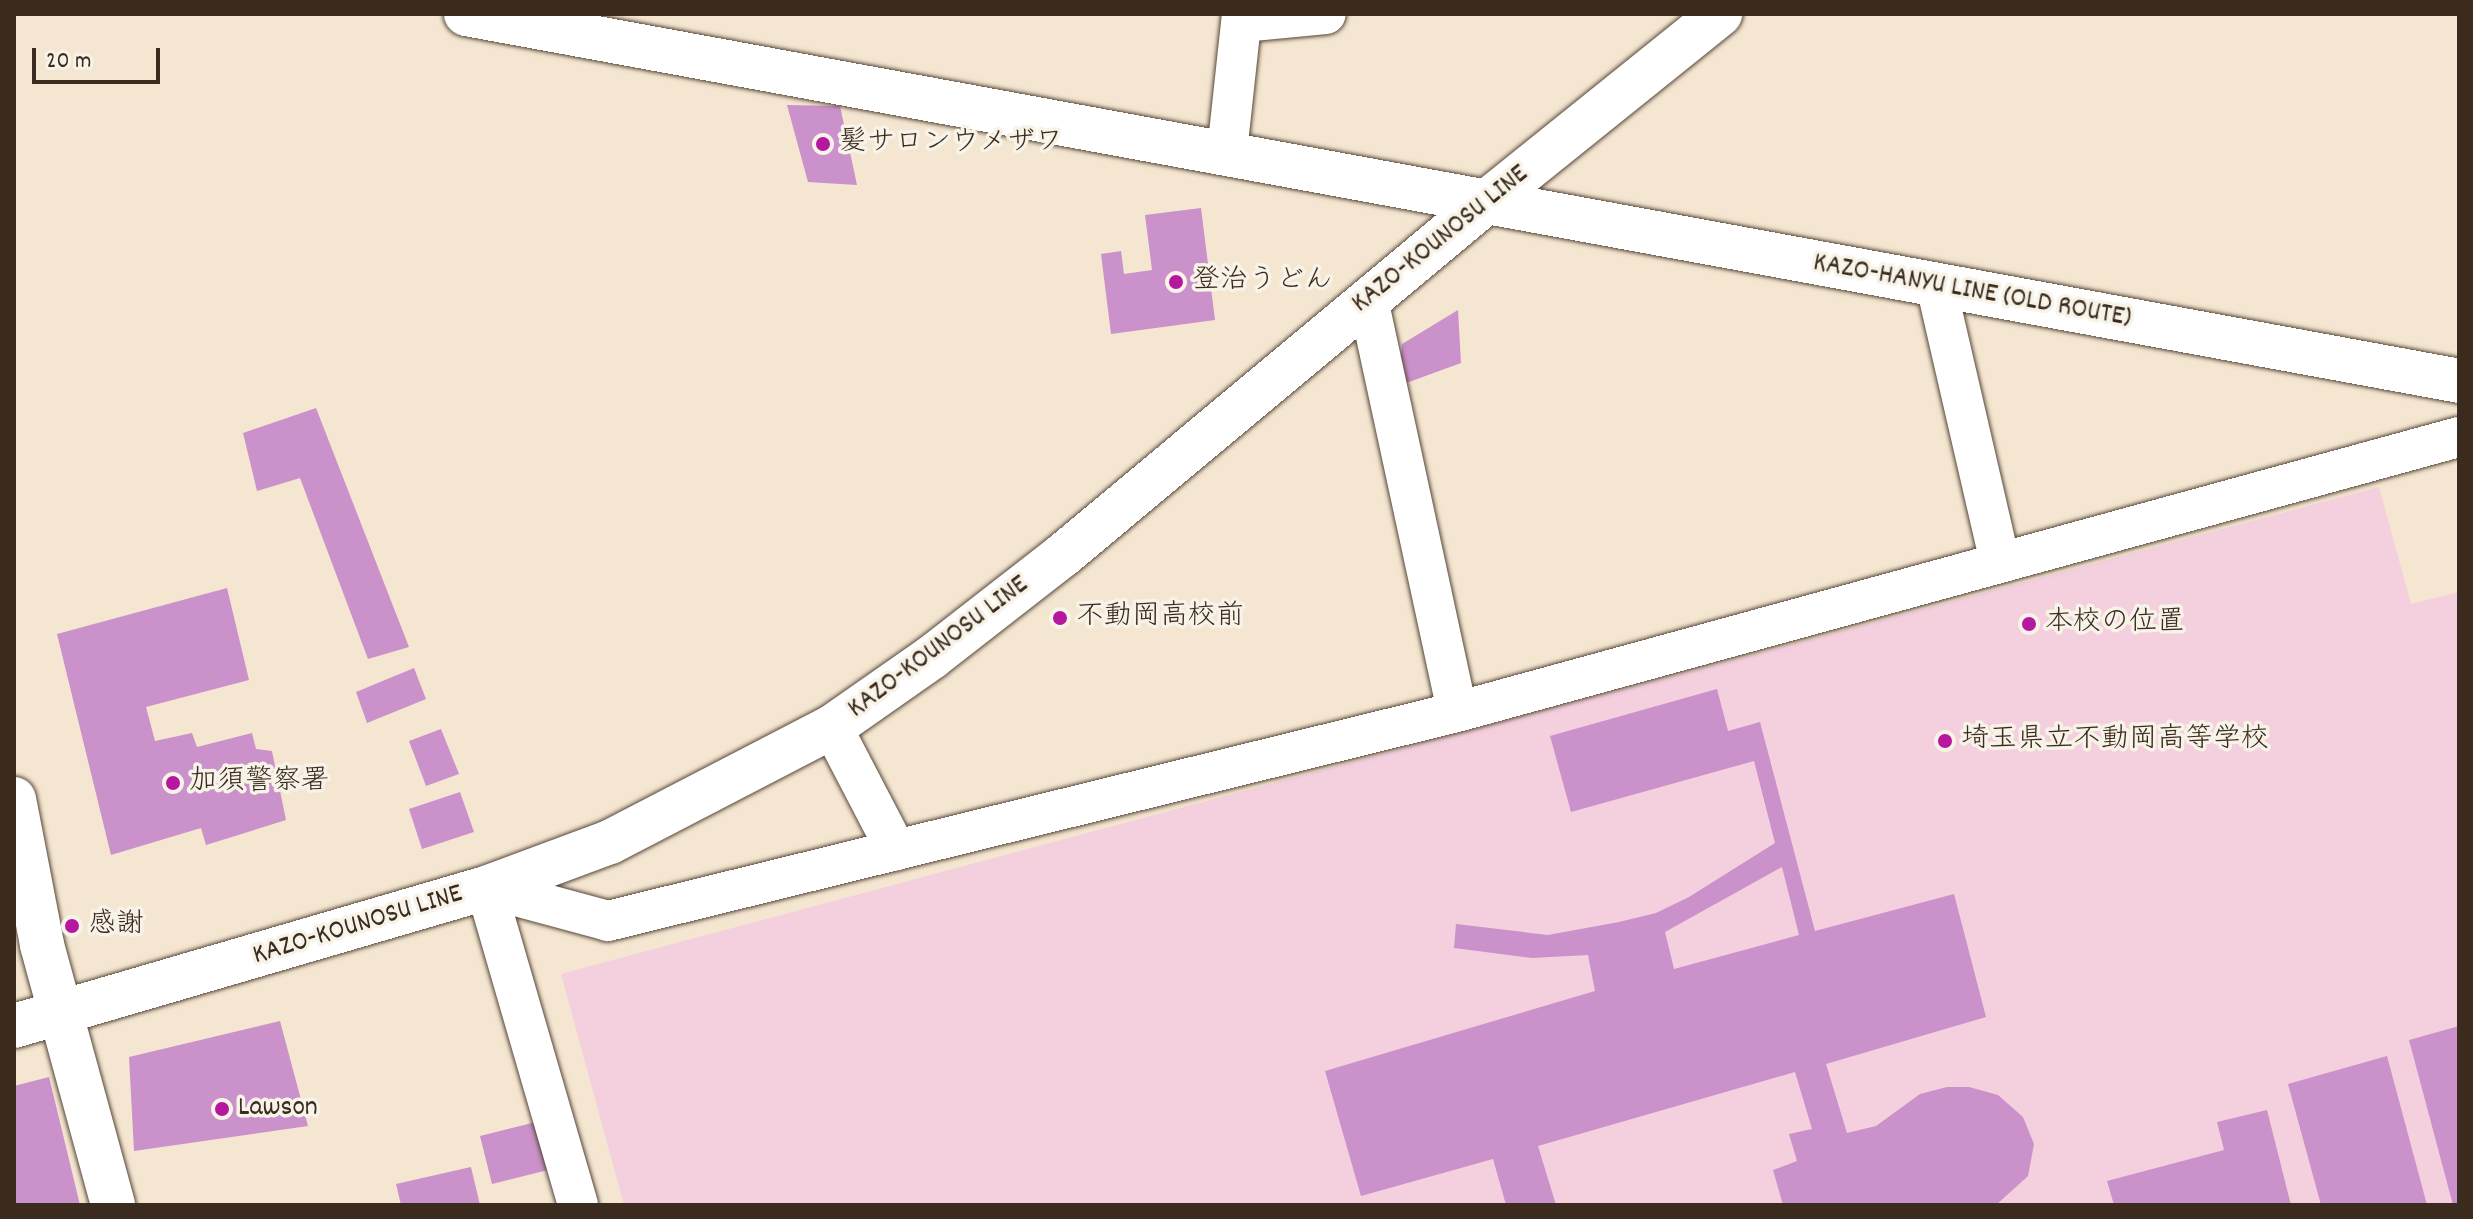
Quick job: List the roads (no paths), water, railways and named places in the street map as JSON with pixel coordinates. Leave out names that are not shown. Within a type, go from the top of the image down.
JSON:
[{"type":"street","name":"KAZO-HANYU LINE (OLD ROUTE)","points":[[466,14],[2459,381]]},
{"type":"street","points":[[1227,152],[1242,18],[1326,14]]},
{"type":"street","name":"KAZO-KOUNOSU LINE","points":[[14,1026],[61,1015],[486,888],[610,842],[832,727],[932,657],[1063,555],[1368,299],[1720,14]]},
{"type":"street","points":[[1936,285],[2000,563]]},
{"type":"street","points":[[1368,299],[1457,712]]},
{"type":"street","points":[[486,888],[608,921],[1457,712],[2459,437]]},
{"type":"street","points":[[832,727],[896,850]]},
{"type":"street","points":[[14,799],[42,945],[113,1205]]},
{"type":"street","points":[[486,888],[578,1205]]},
{"type":"place","name":"髪サロンウメザワ","points":[[823,144]]},
{"type":"place","name":"登治うどん","points":[[1176,282]]},
{"type":"place","name":"不動岡高校前","points":[[1060,618]]},
{"type":"place","name":"本校の位置","points":[[2029,624]]},
{"type":"place","name":"埼玉県立不動岡高等学校","points":[[1945,741]]},
{"type":"place","name":"加須警察署","points":[[173,783]]},
{"type":"place","name":"感謝","points":[[72,926]]},
{"type":"place","name":"Lawson","points":[[222,1109]]}]
